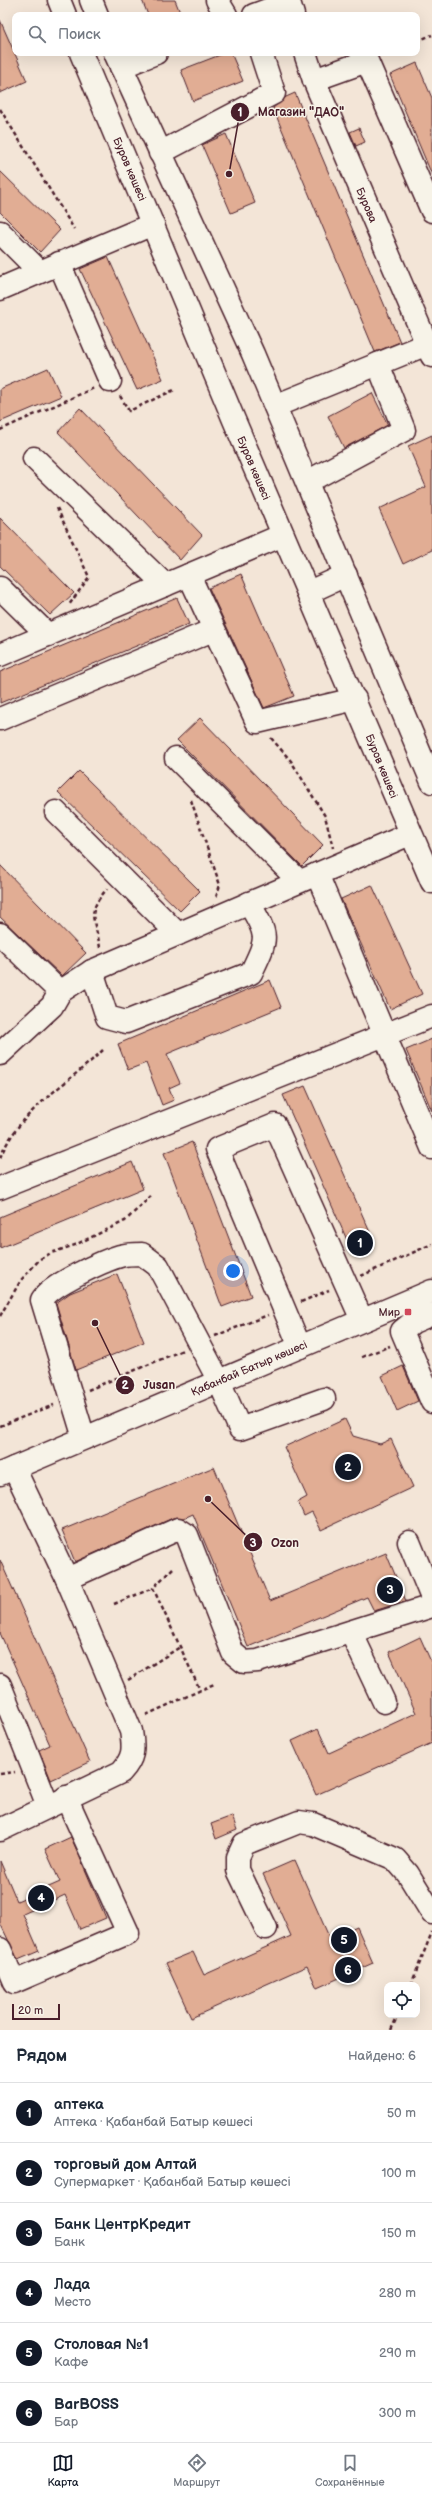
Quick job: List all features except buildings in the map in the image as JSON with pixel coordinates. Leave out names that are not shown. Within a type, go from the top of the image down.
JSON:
[{"type":"main road","points":[[59,0],[64,12]]},
{"type":"main road","points":[[91,0],[96,12]]},
{"type":"main road","points":[[218,0],[224,12]]},
{"type":"main road","points":[[262,12],[288,2],[292,12]]},
{"type":"main road","name":"Буров көшесі","points":[[82,56],[283,535],[355,699],[410,834],[432,882]]},
{"type":"main road","points":[[140,56],[118,60],[275,406],[346,575],[427,754],[432,782]]},
{"type":"main road","points":[[160,153],[274,93],[262,56]]},
{"type":"main road","name":"Бурова","points":[[306,56],[314,80],[430,348]]},
{"type":"main road","points":[[314,80],[367,61],[432,211]]},
{"type":"main road","points":[[0,289],[39,271],[153,224]]},
{"type":"main road","points":[[0,232],[39,271]]},
{"type":"main road","points":[[59,263],[110,381]]},
{"type":"main road","points":[[275,406],[378,364],[430,348]]},
{"type":"main road","points":[[307,482],[404,430],[378,364]]},
{"type":"main road","points":[[34,458],[165,585]]},
{"type":"main road","points":[[0,655],[283,535]]},
{"type":"main road","points":[[189,575],[213,630],[257,722],[355,699]]},
{"type":"main road","points":[[308,592],[346,575]]},
{"type":"main road","points":[[0,588],[48,635]]},
{"type":"main road","points":[[0,719],[213,630]]},
{"type":"main road","points":[[176,758],[308,878],[384,1035],[432,1148]]},
{"type":"main road","points":[[56,812],[178,934]]},
{"type":"main road","points":[[0,1054],[52,1006],[60,992],[97,969],[410,834]]},
{"type":"main road","points":[[97,969],[107,1017],[126,1022],[251,973],[264,944],[264,930],[249,903]]},
{"type":"main road","points":[[0,934],[60,992]]},
{"type":"main road","points":[[0,1188],[432,1016]]},
{"type":"main road","points":[[300,1347],[217,1149],[276,1124],[362,1320]]},
{"type":"main road","points":[[84,1438],[42,1300],[47,1294],[72,1277],[114,1259],[142,1254],[158,1266],[219,1381],[240,1429],[324,1399]]},
{"type":"main road","name":"Қабанбай Батыр көшесі","points":[[7,1471],[432,1291]]},
{"type":"main road","points":[[432,1314],[413,1322],[402,1331],[432,1402]]},
{"type":"main road","points":[[0,1830],[57,1801],[121,1772],[130,1762],[134,1749],[132,1731],[67,1579],[7,1471]]},
{"type":"main road","points":[[67,1579],[178,1530],[187,1536],[233,1653],[244,1662],[258,1661],[432,1606]]},
{"type":"main road","points":[[409,1542],[432,1598]]},
{"type":"main road","points":[[350,1632],[384,1702]]},
{"type":"main road","points":[[0,1685],[57,1801],[128,1933],[14,1982],[0,1949]]},
{"type":"main road","points":[[266,1928],[238,1870],[238,1857],[244,1844],[299,1822],[313,1824],[394,1859],[408,1874],[432,1913]]},
{"type":"path","points":[[420,40],[432,35]]},
{"type":"path","points":[[0,109],[74,229]]},
{"type":"path","points":[[0,430],[110,381],[129,411],[174,390]]},
{"type":"path","points":[[56,507],[89,577],[66,609]]},
{"type":"path","points":[[257,722],[291,761],[325,816],[338,865]]},
{"type":"path","points":[[189,795],[220,885],[208,921]]},
{"type":"path","points":[[97,969],[99,944],[92,919],[93,908],[97,900],[120,876]]},
{"type":"path","points":[[0,1158],[6,1143],[43,1099],[103,1050]]},
{"type":"path","points":[[0,1316],[21,1280],[40,1259],[51,1253],[75,1245],[125,1221],[151,1196]]},
{"type":"path","points":[[114,1604],[153,1588],[173,1568]]},
{"type":"path","points":[[153,1588],[200,1690]]},
{"type":"path","points":[[124,1682],[180,1647]]},
{"type":"path","points":[[146,1715],[214,1684]]},
{"type":"path","points":[[0,1774],[13,1772],[19,1773]]},
{"type":"path","points":[[412,1982],[432,1932]]},
{"type":"path","points":[[391,2030],[397,2018]]},
{"type":"place","name":"Магазин \"ДАО\"","points":[[229,174]]},
{"type":"place","name":"аптека","points":[[360,1243]]},
{"type":"place","name":"Мир","points":[[408,1312]]},
{"type":"place","name":"Jusan","points":[[95,1323]]},
{"type":"place","name":"торговый дом Алтай","points":[[348,1467]]},
{"type":"place","name":"Ozon","points":[[208,1499]]},
{"type":"place","name":"Банк ЦентрКредит","points":[[390,1590]]},
{"type":"place","name":"Лада","points":[[41,1898]]},
{"type":"place","name":"Столовая №1","points":[[344,1940]]},
{"type":"place","name":"BarBOSS","points":[[348,1970]]}]
